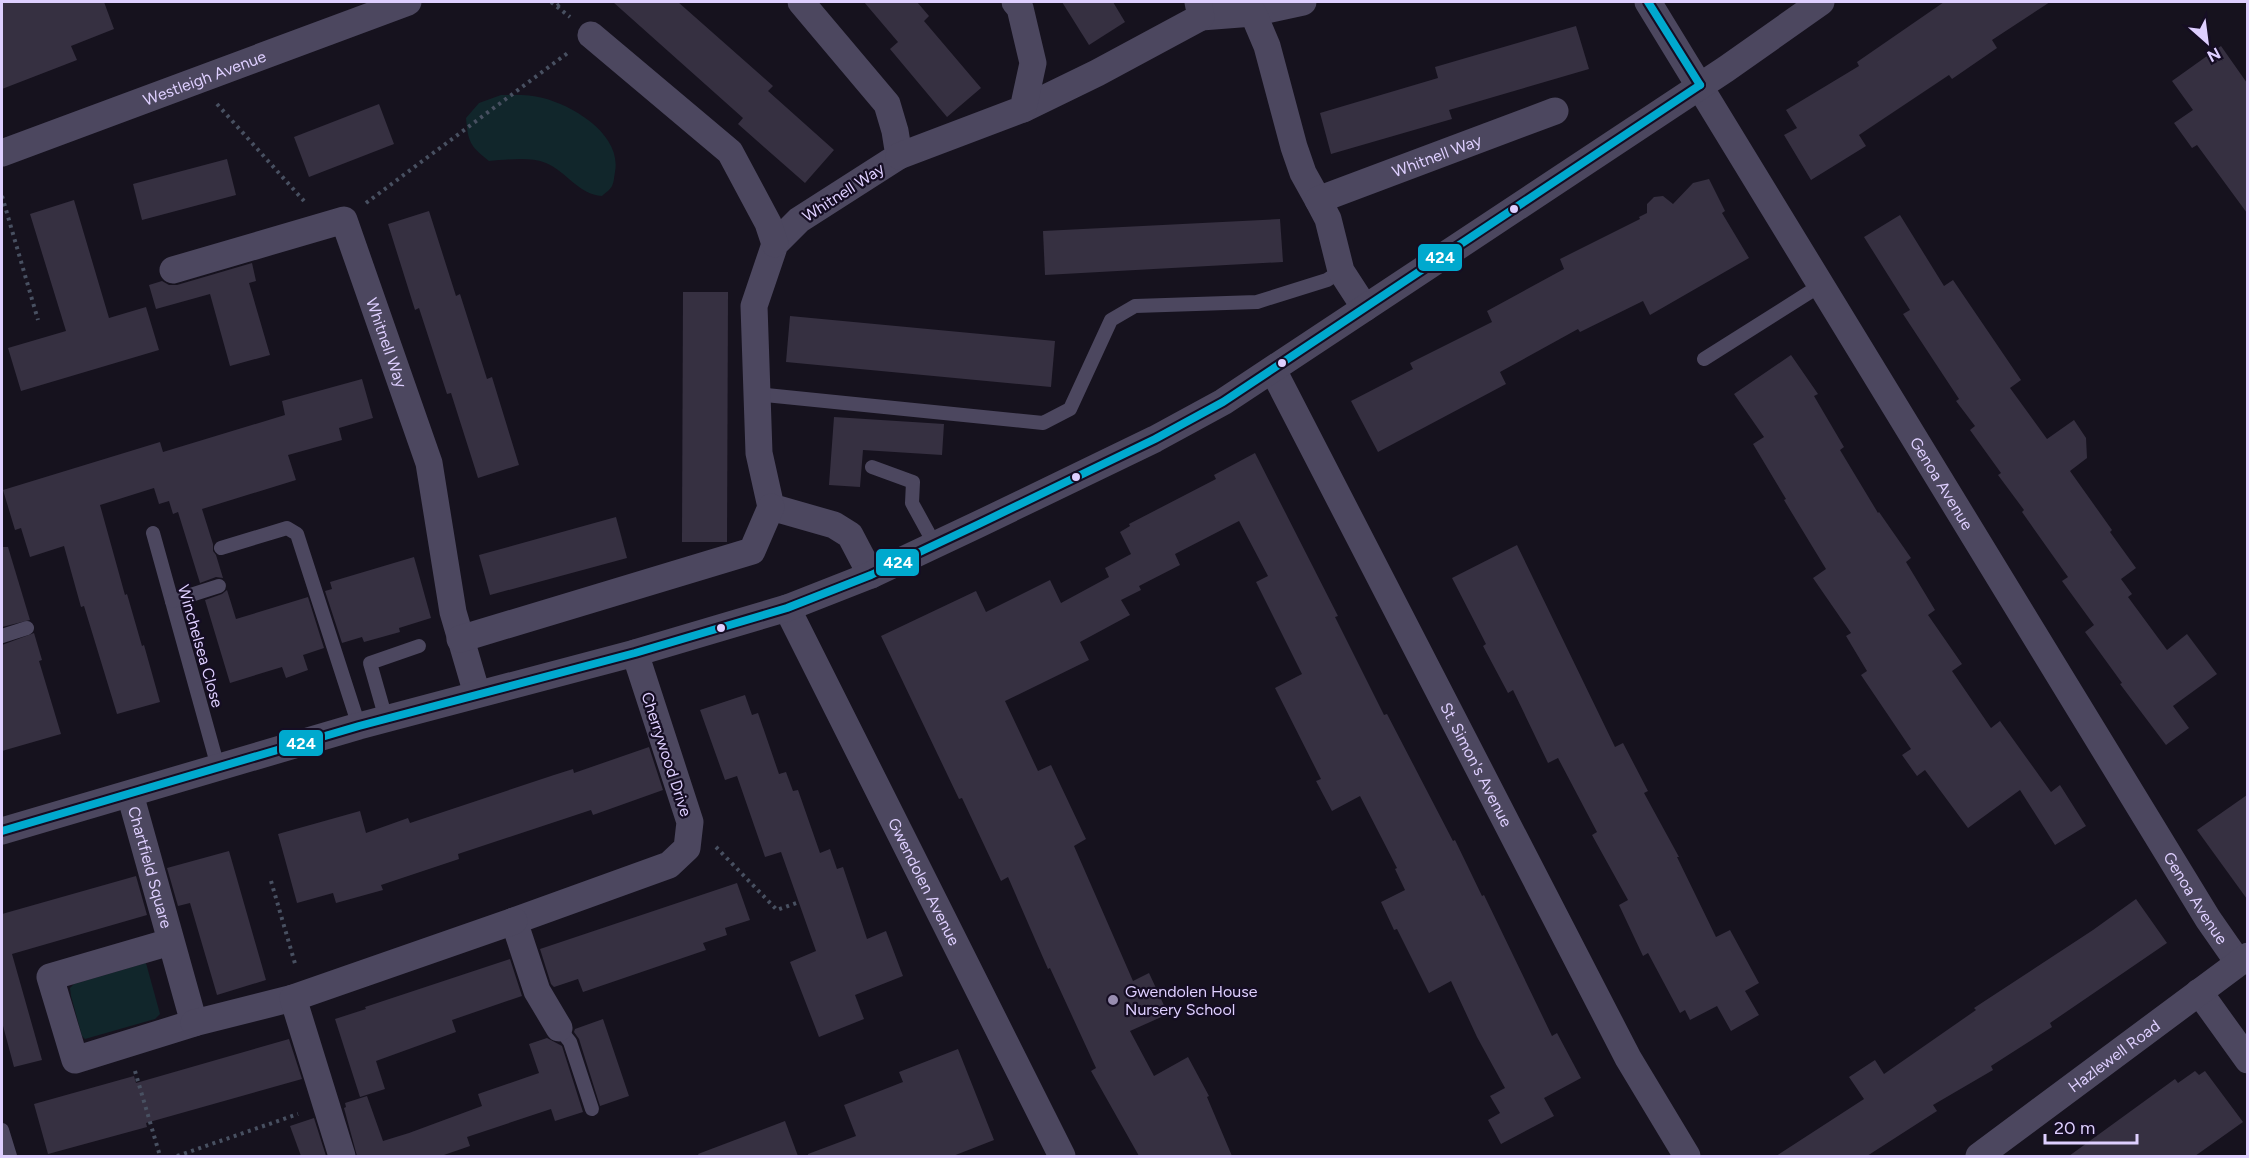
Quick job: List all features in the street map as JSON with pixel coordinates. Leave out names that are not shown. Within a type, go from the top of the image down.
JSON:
[{"type":"street","name":"Westleigh Avenue","points":[[2,153],[408,2]]},
{"type":"street","name":"Whitnell Way","points":[[801,2],[887,104],[895,130],[899,156]]},
{"type":"street","points":[[1016,2],[1020,8],[1033,63],[1023,109]]},
{"type":"street","name":"Whitnell Way","points":[[771,507],[759,453],[754,306],[775,244],[799,220],[899,156],[1023,109],[1097,73],[1199,10],[1253,13],[1303,2]]},
{"type":"street","name":"Genoa Avenue","points":[[1648,2],[2208,919],[2243,959]]},
{"type":"street","points":[[2,831],[359,726],[634,653],[787,608],[871,575],[1155,439],[1223,402],[1821,2]]},
{"type":"street","points":[[1253,13],[1268,46],[1303,173],[1328,219],[1341,271],[1365,308]]},
{"type":"street","points":[[591,35],[730,152],[768,222],[775,244]]},
{"type":"street","name":"Whitnell Way","points":[[1318,200],[1555,111]]},
{"type":"street","name":"Whitnell Way","points":[[344,220],[429,463],[453,612],[477,694]]},
{"type":"street","points":[[173,270],[344,220]]},
{"type":"street","name":"St. Simon's Avenue","points":[[1273,370],[1628,1058],[1687,1156]]},
{"type":"street","points":[[460,639],[752,551],[771,507],[834,525],[850,535],[871,575]]},
{"type":"street","name":"Gwendolen Avenue","points":[[787,608],[1062,1156]]},
{"type":"street","name":"Cherrywood Drive","points":[[194,1023],[298,997],[669,865],[687,848],[690,822],[634,653]]},
{"type":"street","name":"Chartfield Square","points":[[130,794],[194,1023],[75,1060],[50,977],[170,942]]},
{"type":"street","points":[[514,921],[537,992],[559,1028]]},
{"type":"street","name":"Hazlewell Road","points":[[1979,1156],[2243,959]]},
{"type":"street","points":[[2199,992],[2247,1060]]},
{"type":"street","points":[[298,997],[326,1105],[342,1156]]},
{"type":"lane","points":[[756,394],[1043,423],[1070,409],[1111,320],[1135,306],[1257,302],[1327,280],[1341,271]]},
{"type":"lane","points":[[1704,359],[1821,285]]},
{"type":"lane","points":[[872,467],[913,482],[912,503],[935,545]]},
{"type":"lane","points":[[221,548],[287,528],[297,534],[359,726]]},
{"type":"lane","name":"Winchelsea Close","points":[[153,533],[218,767]]},
{"type":"lane","points":[[172,601],[219,586]]},
{"type":"lane","points":[[2,636],[27,628]]},
{"type":"lane","points":[[386,719],[370,663],[419,646]]},
{"type":"lane","points":[[559,1028],[570,1042],[592,1108]]},
{"type":"lane","points":[[2,1130],[10,1156]]},
{"type":"path","points":[[557,6],[563,2]]},
{"type":"path","points":[[196,82],[314,211],[344,220],[591,35]]},
{"type":"path","points":[[2,196],[38,320]]},
{"type":"path","points":[[690,822],[777,910],[799,902]]},
{"type":"path","points":[[271,881],[298,997]]},
{"type":"path","points":[[127,1044],[160,1156]]},
{"type":"path","points":[[177,1156],[326,1105]]},
{"type":"green space","points":[[501,95],[527,95],[543,98],[568,108],[593,124],[611,146],[615,159],[614,179],[610,189],[602,196],[594,195],[586,192],[546,163],[525,159],[489,161],[483,156],[471,143],[466,118],[479,103]]},
{"type":"green space","points":[[146,963],[160,1014],[155,1019],[85,1039],[82,1036],[70,988],[74,984]]},
{"type":"building","points":[[2,2],[104,2],[114,29],[71,46],[77,60],[2,89]]},
{"type":"building","points":[[613,2],[678,2],[773,86],[768,91],[834,150],[805,183],[738,124],[743,118]]},
{"type":"building","points":[[864,2],[917,2],[929,16],[924,21],[981,88],[947,117],[890,49],[898,42]]},
{"type":"building","points":[[1062,2],[1113,2],[1125,22],[1089,45]]},
{"type":"building","points":[[1944,2],[2050,2],[1992,40],[1997,48],[1952,79],[1949,75],[1859,135],[1866,146],[1811,180],[1784,135],[1797,128],[1786,110],[1859,66],[1857,62]]},
{"type":"building","points":[[1576,26],[1589,69],[1449,110],[1452,119],[1331,154],[1320,113],[1438,78],[1435,67]]},
{"type":"building","points":[[2221,46],[2247,83],[2247,213],[2197,145],[2192,148],[2174,123],[2193,110],[2172,81]]},
{"type":"building","points":[[379,104],[394,144],[309,177],[294,137]]},
{"type":"building","points":[[227,159],[236,195],[142,220],[133,184]]},
{"type":"building","points":[[1709,179],[1725,211],[1722,213],[1749,258],[1650,315],[1643,301],[1580,332],[1578,329],[1500,372],[1506,384],[1378,452],[1351,401],[1413,369],[1410,363],[1492,322],[1487,311],[1564,269],[1560,259],[1640,219],[1639,217],[1647,213],[1647,204],[1654,197],[1663,196],[1673,204],[1693,183]]},
{"type":"building","points":[[74,200],[109,318],[146,307],[159,350],[21,391],[8,348],[66,331],[30,214]]},
{"type":"building","points":[[429,211],[456,296],[460,294],[487,379],[492,377],[519,465],[478,478],[451,393],[447,394],[419,308],[415,310],[388,224]]},
{"type":"building","points":[[1900,215],[1944,286],[1953,280],[2021,380],[2010,388],[2047,439],[2074,420],[2086,438],[2087,458],[2070,471],[2136,568],[2121,579],[2132,594],[2128,597],[2167,650],[2187,634],[2217,674],[2173,706],[2189,728],[2166,745],[2120,684],[2122,683],[2085,632],[2094,625],[2062,581],[2068,577],[2022,512],[2024,510],[1998,475],[2001,473],[1970,430],[1975,426],[1956,401],[1959,399],[1903,314],[1910,310],[1864,237]]},
{"type":"building","points":[[1280,219],[1283,262],[1045,275],[1043,231]]},
{"type":"building","points":[[252,263],[256,281],[249,283],[270,355],[230,366],[210,294],[156,309],[149,285],[162,281],[169,285],[177,285]]},
{"type":"building","points":[[683,292],[728,292],[727,542],[682,542]]},
{"type":"building","points":[[790,316],[1055,341],[1051,387],[786,362]]},
{"type":"building","points":[[1791,355],[1818,394],[1814,396],[1844,447],[1840,450],[1878,513],[1911,558],[1906,562],[1935,610],[1928,615],[1962,664],[1952,671],[1991,728],[2000,721],[2051,792],[2060,785],[2086,826],[2055,845],[2020,790],[1968,828],[1925,770],[1917,776],[1902,755],[1911,749],[1861,675],[1867,671],[1846,636],[1851,633],[1813,578],[1826,569],[1753,444],[1764,437],[1734,394]]},
{"type":"building","points":[[362,379],[373,418],[339,428],[342,440],[288,455],[296,480],[202,509],[223,578],[216,577],[200,583],[178,512],[173,514],[169,501],[159,504],[154,488],[100,505],[125,595],[127,594],[142,646],[144,645],[160,702],[117,714],[84,606],[81,607],[64,546],[30,557],[21,528],[15,530],[3,490],[160,442],[163,452],[285,415],[282,401]]},
{"type":"building","points":[[834,417],[944,424],[942,455],[863,450],[860,487],[829,485]]},
{"type":"building","points":[[1255,453],[1338,616],[1335,617],[1384,715],[1387,714],[1453,841],[1455,840],[1482,896],[1484,895],[1552,1036],[1557,1033],[1581,1078],[1544,1098],[1554,1116],[1501,1144],[1488,1120],[1500,1113],[1490,1096],[1505,1088],[1477,1037],[1451,981],[1429,993],[1381,902],[1405,890],[1395,869],[1397,868],[1360,796],[1332,811],[1316,781],[1321,779],[1275,688],[1302,674],[1256,582],[1268,576],[1239,521],[1175,554],[1180,565],[1139,586],[1141,590],[1121,600],[1130,615],[1080,642],[1089,660],[1005,701],[1038,771],[1051,765],[1086,839],[1074,846],[1133,981],[1149,973],[1168,1014],[1130,1031],[1154,1076],[1188,1057],[1209,1096],[1207,1097],[1232,1156],[1139,1156],[1091,1071],[1096,1068],[1050,968],[1048,969],[1008,877],[1001,881],[881,636],[976,591],[986,612],[1050,580],[1061,603],[1109,577],[1105,568],[1131,554],[1120,532],[1130,526],[1129,524],[1216,479],[1214,475]]},
{"type":"building","points":[[616,517],[627,558],[490,595],[479,555]]},
{"type":"building","points":[[1517,545],[1615,747],[1623,743],[1648,791],[1644,793],[1679,857],[1677,857],[1716,937],[1730,930],[1759,983],[1745,991],[1759,1015],[1731,1031],[1717,1006],[1690,1020],[1685,1010],[1680,1013],[1648,953],[1643,956],[1619,905],[1628,900],[1592,835],[1597,832],[1558,758],[1548,763],[1513,690],[1508,693],[1483,646],[1486,644],[1452,578]]},
{"type":"building","points":[[2,547],[8,547],[30,620],[2,627]]},
{"type":"building","points":[[414,557],[431,618],[399,628],[400,632],[364,642],[362,637],[342,643],[325,591],[332,589],[330,582]]},
{"type":"building","points":[[227,590],[236,619],[308,597],[324,648],[303,655],[308,670],[286,678],[282,667],[230,683],[205,600]]},
{"type":"building","points":[[34,633],[42,660],[39,661],[61,734],[2,751],[2,645]]},
{"type":"building","points":[[745,695],[752,715],[758,713],[779,774],[786,772],[793,791],[798,790],[820,853],[830,849],[837,869],[843,867],[867,939],[886,931],[903,976],[855,995],[864,1019],[819,1037],[790,962],[816,951],[781,852],[765,857],[737,776],[725,780],[700,710]]},
{"type":"building","points":[[649,747],[663,790],[593,815],[591,810],[458,854],[459,859],[381,885],[383,890],[336,903],[333,893],[297,903],[278,834],[360,811],[366,833],[408,818],[410,823],[554,775],[573,769],[574,773]]},
{"type":"building","points":[[2247,795],[2247,899],[2197,830]]},
{"type":"building","points":[[229,851],[266,980],[217,995],[190,903],[178,906],[167,868]]},
{"type":"building","points":[[136,876],[147,915],[12,954],[42,1060],[14,1067],[2,1022],[2,914]]},
{"type":"building","points":[[737,883],[750,920],[725,928],[727,935],[703,943],[706,950],[583,992],[578,979],[554,987],[551,984],[540,949]]},
{"type":"building","points":[[2136,899],[2167,943],[2050,1023],[2052,1027],[1991,1066],[1993,1070],[1933,1105],[1937,1111],[1867,1156],[1776,1156],[1864,1099],[1849,1077],[1875,1060],[1884,1074],[1976,1010],[1974,1008]]},
{"type":"building","points":[[510,959],[522,996],[452,1020],[456,1032],[376,1061],[385,1089],[360,1097],[335,1019]]},
{"type":"building","points":[[603,1019],[629,1096],[600,1106],[579,1039],[574,1032],[575,1029]]},
{"type":"building","points":[[547,1038],[562,1046],[583,1112],[555,1121],[551,1109],[467,1137],[470,1146],[441,1156],[357,1156],[344,1108],[345,1103],[367,1096],[383,1141],[409,1133],[482,1106],[478,1094],[539,1073],[529,1044]]},
{"type":"building","points":[[289,1039],[302,1079],[146,1123],[147,1127],[48,1154],[34,1104],[134,1076],[136,1083]]},
{"type":"building","points":[[958,1049],[994,1140],[953,1156],[808,1156],[808,1154],[856,1136],[844,1105],[903,1082],[899,1072]]},
{"type":"building","points":[[2195,1071],[2199,1075],[2205,1071],[2243,1122],[2195,1156],[2069,1156],[2175,1079],[2178,1083]]},
{"type":"building","points":[[314,1118],[326,1156],[301,1156],[290,1126]]},
{"type":"building","points":[[785,1121],[798,1156],[699,1156],[698,1154]]},
{"type":"transit line","name":"424","points":[[1648,2],[1700,85]]},
{"type":"transit line","name":"424","points":[[2,831],[359,726],[635,653],[787,608],[871,575],[1155,439],[1223,402],[1700,85]]},
{"type":"place","name":"Gwendolen House Nursery School","points":[[1113,1000]]}]
